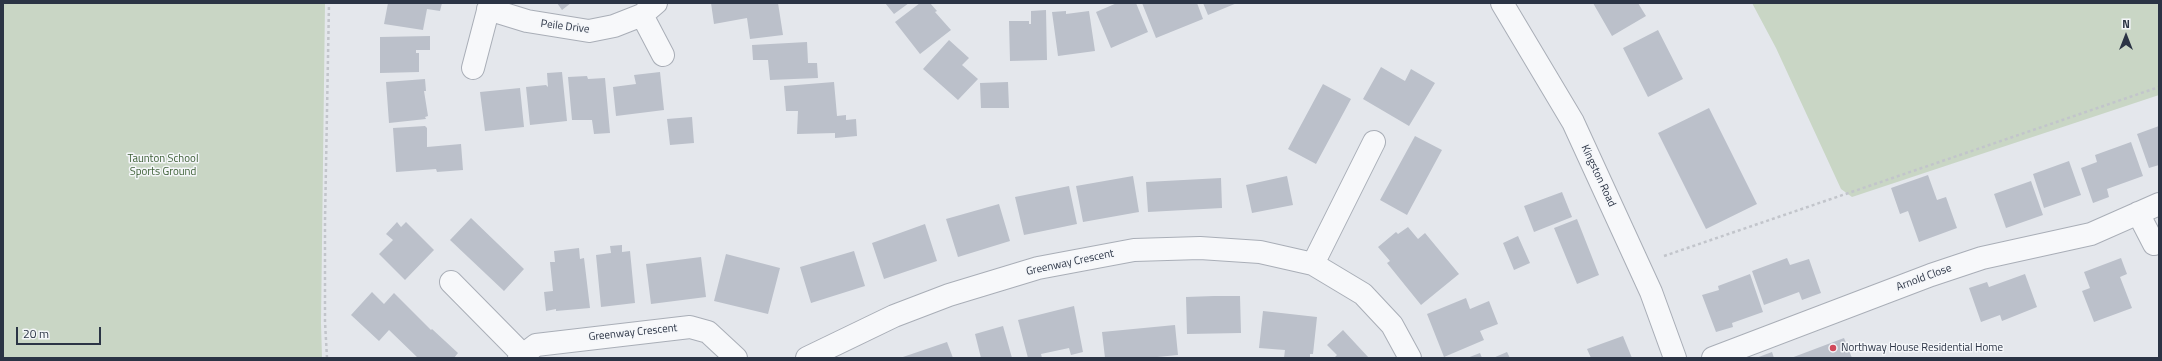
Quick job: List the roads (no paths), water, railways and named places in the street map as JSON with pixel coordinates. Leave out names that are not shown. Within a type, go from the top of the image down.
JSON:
[{"type":"street","name":"Kingston Road","points":[[1502,3],[1573,122],[1651,292],[1674,358]]},
{"type":"street","name":"Peile Drive","points":[[473,68],[489,6],[527,22],[589,32],[614,26],[649,9],[663,55]]},
{"type":"street","points":[[1313,264],[1374,142]]},
{"type":"street","name":"Arnold Close","points":[[1713,358],[1938,272],[1982,258],[2091,234],[2159,204]]},
{"type":"street","points":[[2138,213],[2154,244]]},
{"type":"street","name":"Greenway Crescent","points":[[807,358],[841,350],[894,316],[949,295],[1038,268],[1134,250],[1200,248],[1260,252],[1313,264],[1364,294],[1392,325],[1410,358]]},
{"type":"street","name":"Greenway Crescent","points":[[451,282],[520,356],[536,345],[690,327],[708,332],[736,358]]},
{"type":"place","name":"Northway House Residential Home","points":[[1833,348]]},
{"type":"park label","name":"Taunton School Sports Ground","points":[[163,165]]}]
